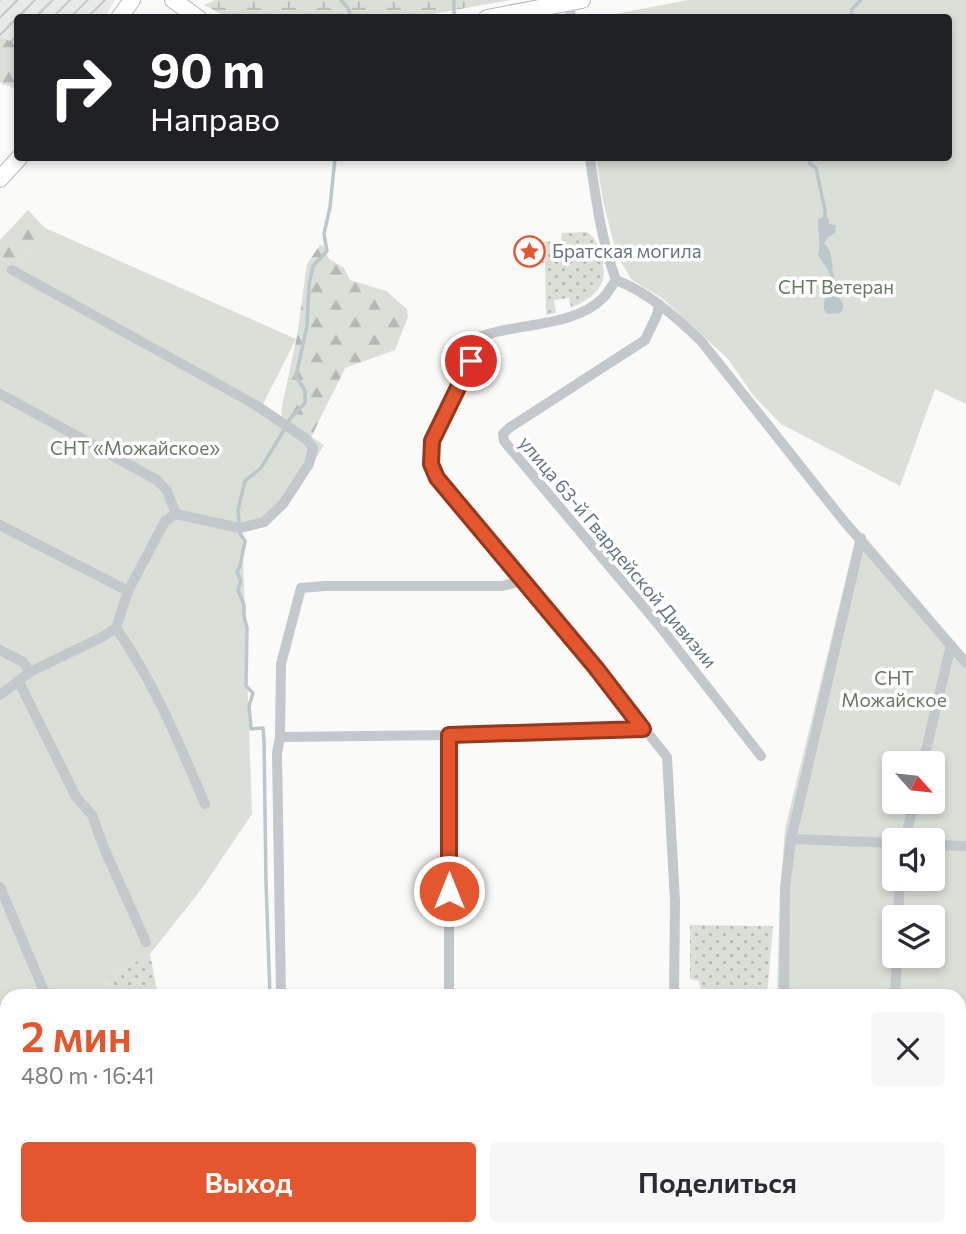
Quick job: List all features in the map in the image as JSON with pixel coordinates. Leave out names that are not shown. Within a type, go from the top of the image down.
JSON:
[{"type":"street","points":[[173,0],[192,14]]},
{"type":"street","points":[[519,14],[574,7]]},
{"type":"street","points":[[0,179],[16,161]]},
{"type":"street","points":[[590,161],[601,231],[616,280],[659,304],[701,341],[843,520],[966,663]]},
{"type":"street","points":[[0,695],[30,672],[116,628],[128,592],[165,521],[176,514],[240,528],[264,522],[283,504],[309,464],[313,448],[306,439],[254,404],[12,270]]},
{"type":"street","points":[[616,280],[602,299],[581,313],[482,337],[432,441],[431,464],[437,478],[667,757],[675,901],[674,989]]},
{"type":"street","name":"улица 63-й Гвардейской Дивизии","points":[[659,304],[657,315],[645,340],[509,428],[503,434],[504,441],[658,624],[761,756]]},
{"type":"street","points":[[0,394],[157,480],[167,491],[176,514]]},
{"type":"street","points":[[0,525],[128,592]]},
{"type":"street","points":[[784,989],[785,888],[791,839],[860,538]]},
{"type":"street","points":[[281,989],[277,753],[280,737],[281,664],[301,588],[502,586],[522,580]]},
{"type":"street","points":[[116,628],[163,709],[205,804]]},
{"type":"street","points":[[926,751],[951,645]]},
{"type":"street","points":[[0,650],[23,662],[30,672]]},
{"type":"street","points":[[19,682],[76,797],[92,815],[146,942]]},
{"type":"street","points":[[280,737],[643,729]]},
{"type":"street","points":[[449,735],[449,989]]},
{"type":"street","points":[[791,839],[882,843]]},
{"type":"street","points":[[945,845],[966,846]]},
{"type":"street","points":[[0,887],[43,989]]},
{"type":"street","points":[[895,989],[896,968]]},
{"type":"shaded area","points":[[0,0],[115,0],[107,14],[14,14],[14,89],[0,83]]},
{"type":"shaded area","points":[[818,219],[829,219],[829,224],[836,225],[835,233],[824,243],[830,251],[833,269],[828,270],[818,255]]},
{"type":"shaded area","points":[[834,289],[843,304],[843,310],[828,314],[824,310],[824,302],[827,290]]},
{"type":"green space","points":[[215,0],[510,0],[433,14],[221,14],[204,5]]},
{"type":"green space","name":"СНТ Ветеран","points":[[688,0],[966,0],[966,404],[935,389],[900,486],[781,424],[753,395],[728,359],[663,299],[632,280],[617,256],[596,161],[952,161],[952,14],[615,14]]},
{"type":"green space","points":[[0,37],[14,43],[14,88],[0,82]]},
{"type":"green space","points":[[28,210],[45,228],[0,284],[0,240]]},
{"type":"green space","name":"СНТ «Можайское»","points":[[45,228],[296,339],[263,404],[324,445],[289,503],[242,530],[252,814],[200,891],[150,954],[110,976],[102,989],[0,989],[0,284]]},
{"type":"green space","points":[[587,232],[598,245],[604,274],[602,282],[594,294],[571,308],[569,298],[554,300],[556,313],[546,315],[545,263],[522,260],[522,241],[561,242],[562,233]]},
{"type":"green space","points":[[320,245],[324,246],[329,259],[344,268],[350,280],[386,291],[407,309],[408,317],[395,350],[345,368],[311,439],[283,420],[281,411],[297,336],[307,264]]},
{"type":"green space","name":"СНТ Можайское","points":[[863,534],[966,656],[966,989],[777,989],[785,829],[855,541]]},
{"type":"green space","points":[[690,925],[773,926],[768,989],[701,989],[699,981],[690,979]]},
{"type":"green space","points":[[150,954],[157,989],[102,989],[110,976]]},
{"type":"waterway","points":[[341,0],[350,14]]},
{"type":"waterway","points":[[454,0],[454,13]]},
{"type":"waterway","points":[[851,14],[852,9],[861,0]]},
{"type":"waterway","points":[[288,421],[305,403],[305,391],[296,376],[307,326],[313,266],[327,251],[324,234],[335,161]]},
{"type":"waterway","points":[[810,161],[816,168],[825,221]]},
{"type":"waterway","points":[[829,266],[835,292]]},
{"type":"waterway","points":[[239,523],[238,510],[245,481],[261,468],[284,430]]},
{"type":"waterway","points":[[239,532],[245,541],[237,572],[241,581],[238,590],[244,605],[247,628],[246,686],[253,693],[249,706],[251,729],[263,728],[264,741],[270,989]]},
{"type":"place","name":"Братская могила","points":[[529,251]]},
{"type":"route","points":[[449,891],[449,735],[643,729],[596,668],[437,478],[431,464],[432,441],[471,361]]}]
